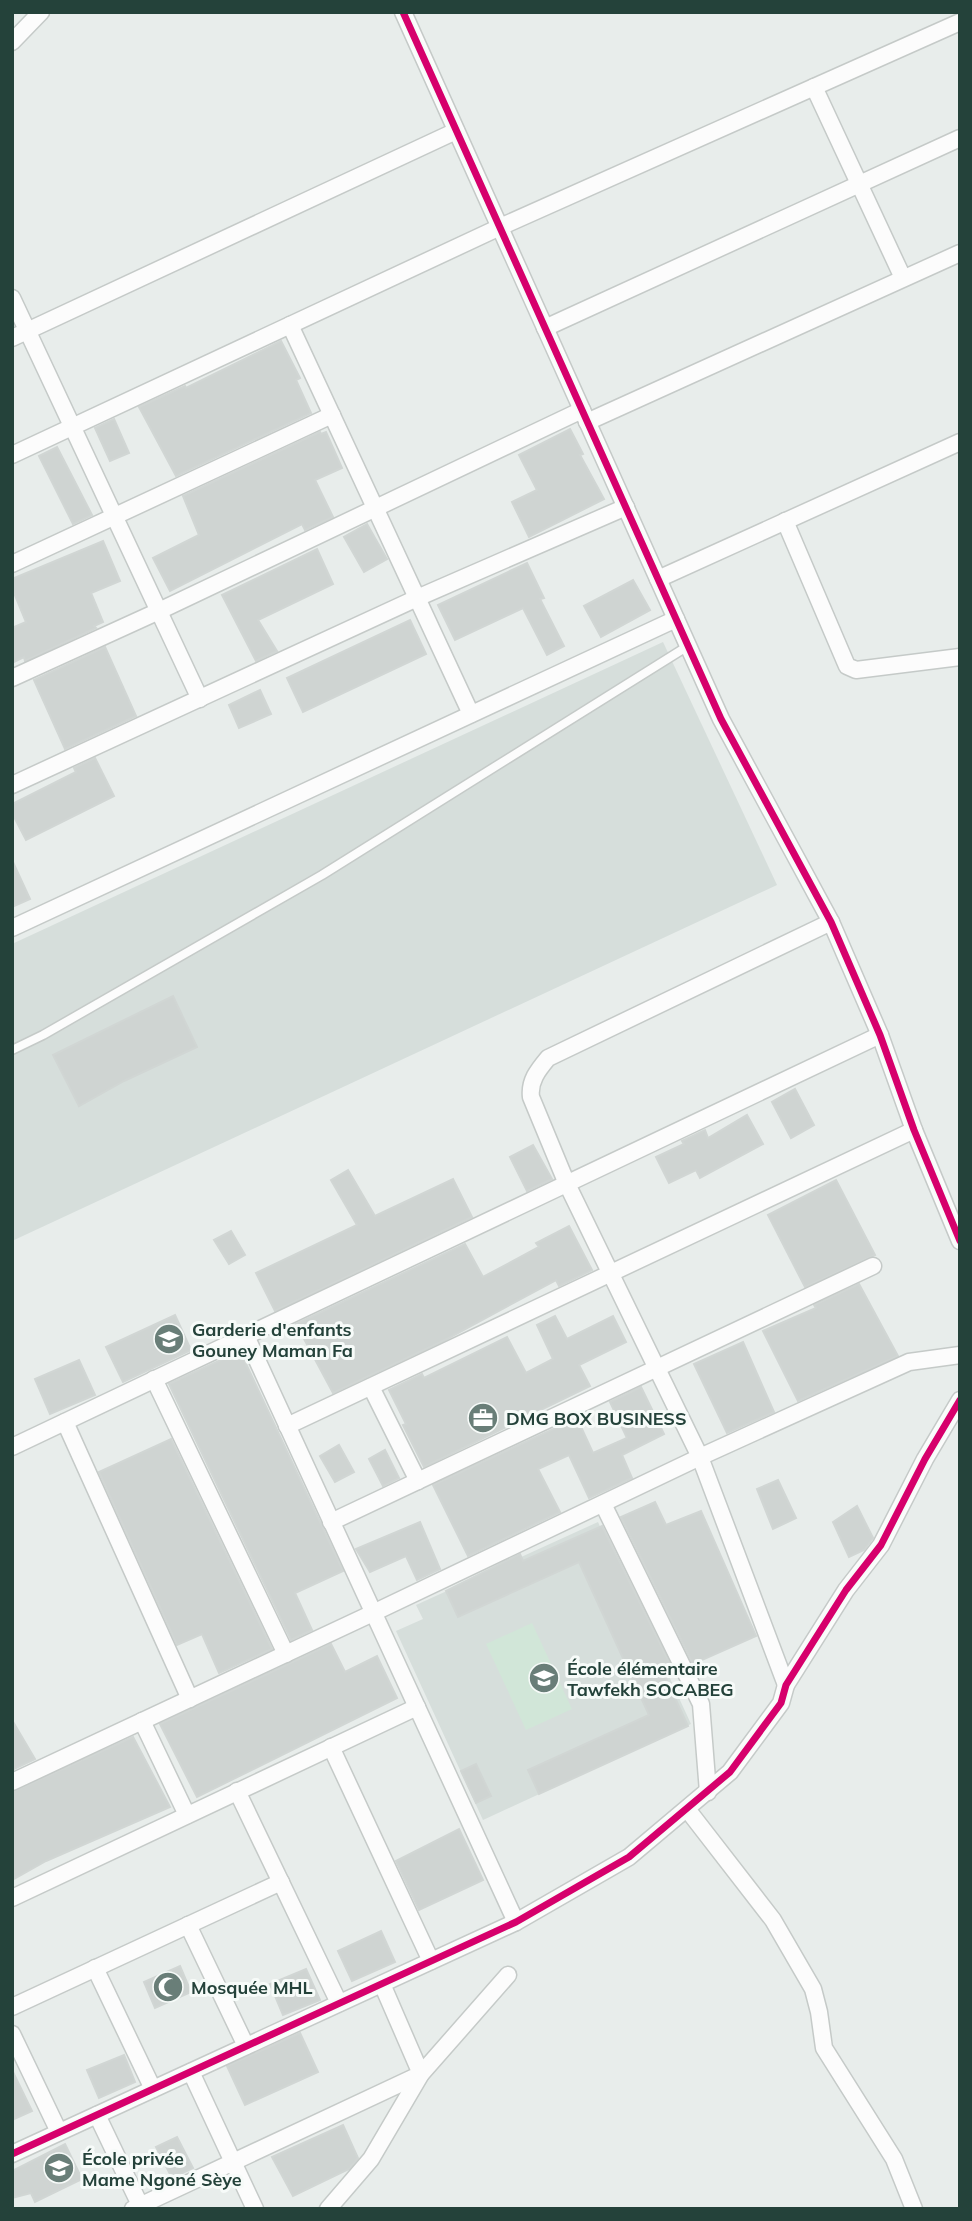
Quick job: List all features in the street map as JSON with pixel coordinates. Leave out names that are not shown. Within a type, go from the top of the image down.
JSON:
[{"type":"street","points":[[12,42],[41,12]]},
{"type":"street","points":[[403,12],[721,719],[831,922],[880,1035],[914,1130],[960,1241]]},
{"type":"street","points":[[12,455],[500,227],[960,22]]},
{"type":"street","points":[[814,87],[903,278]]},
{"type":"street","points":[[12,338],[456,131]]},
{"type":"street","points":[[545,328],[960,138]]},
{"type":"street","points":[[12,678],[375,508],[960,253]]},
{"type":"street","points":[[12,298],[201,699]]},
{"type":"street","points":[[290,325],[471,714]]},
{"type":"street","points":[[12,564],[332,415]]},
{"type":"street","points":[[658,579],[960,442]]},
{"type":"street","points":[[12,785],[417,598],[626,507]]},
{"type":"street","points":[[785,521],[847,666],[856,670],[960,657]]},
{"type":"street","points":[[12,928],[676,619]]},
{"type":"street","points":[[786,1685],[700,1457],[567,1184],[531,1097],[530,1087],[537,1071],[548,1058],[831,922]]},
{"type":"street","points":[[12,1447],[880,1035]]},
{"type":"street","points":[[287,1426],[914,1130]]},
{"type":"street","points":[[331,1522],[873,1266]]},
{"type":"street","points":[[246,1336],[516,1922]]},
{"type":"street","points":[[12,1782],[700,1457],[909,1362],[960,1355]]},
{"type":"street","points":[[154,1379],[286,1654]]},
{"type":"street","points":[[370,1387],[418,1481]]},
{"type":"street","points":[[12,2154],[516,1922],[629,1857],[730,1772],[781,1703],[786,1685],[846,1590],[881,1545],[925,1459],[960,1400]]},
{"type":"street","points":[[65,1422],[190,1699]]},
{"type":"street","points":[[603,1504],[701,1704],[708,1792]]},
{"type":"street","points":[[12,1898],[417,1707]]},
{"type":"street","points":[[142,1721],[187,1815]]},
{"type":"street","points":[[331,1747],[432,1961]]},
{"type":"street","points":[[237,1791],[339,2003]]},
{"type":"street","points":[[687,1810],[772,1920],[813,1989],[824,2048],[894,2160],[914,2209]]},
{"type":"street","points":[[12,2007],[281,1882]]},
{"type":"street","points":[[188,1925],[246,2046]]},
{"type":"street","points":[[95,1968],[153,2089]]},
{"type":"street","points":[[328,2209],[371,2159],[421,2074],[508,1975]]},
{"type":"street","points":[[382,1984],[421,2074]]},
{"type":"street","points":[[12,2034],[59,2132]]},
{"type":"street","points":[[191,2072],[255,2209]]},
{"type":"street","points":[[97,2115],[137,2207],[421,2074]]},
{"type":"lane","points":[[12,1050],[43,1035],[321,876],[688,646]]},
{"type":"shaded area","points":[[663,642],[777,885],[12,1241],[12,944]]},
{"type":"shaded area","name":"École élémentaire Tawfekh SOCABEG","points":[[598,1522],[691,1724],[483,1820],[396,1631],[423,1619],[416,1605]]},
{"type":"green space","points":[[532,1623],[572,1709],[526,1730],[486,1644]]},
{"type":"building","points":[[281,341],[300,378],[296,380],[311,413],[176,476],[139,407],[185,386],[186,388]]},
{"type":"building","points":[[114,419],[129,453],[110,461],[95,428]]},
{"type":"building","points":[[570,429],[583,454],[580,455],[604,499],[529,537],[512,502],[537,490],[519,455]]},
{"type":"building","points":[[320,432],[326,432],[342,468],[315,480],[333,517],[305,530],[302,524],[170,591],[153,558],[199,535],[183,496]]},
{"type":"building","points":[[57,447],[92,515],[73,524],[39,456]]},
{"type":"building","points":[[367,524],[387,559],[364,572],[344,537]]},
{"type":"building","points":[[103,541],[120,581],[91,593],[103,622],[94,626],[96,628],[25,661],[24,657],[12,663],[12,628],[26,622],[12,588],[12,579]]},
{"type":"building","points":[[317,549],[333,584],[258,620],[277,651],[256,661],[222,595]]},
{"type":"building","points":[[527,563],[544,598],[540,599],[564,646],[547,655],[523,608],[455,640],[438,605]]},
{"type":"building","points":[[633,580],[650,610],[601,637],[584,606]]},
{"type":"building","points":[[410,620],[426,654],[303,712],[287,678]]},
{"type":"building","points":[[105,647],[136,716],[65,749],[34,680]]},
{"type":"building","points":[[260,690],[271,714],[239,728],[229,705]]},
{"type":"building","points":[[95,758],[114,796],[26,840],[12,813],[12,804],[76,772],[74,768]]},
{"type":"building","points":[[12,860],[30,899],[12,907]]},
{"type":"building","points":[[173,996],[197,1047],[124,1081],[79,1106],[53,1055]]},
{"type":"building","points":[[795,1089],[814,1125],[791,1138],[772,1102]]},
{"type":"building","points":[[747,1115],[763,1144],[700,1178],[696,1170],[669,1183],[656,1157],[684,1144],[682,1141],[705,1130],[708,1138]]},
{"type":"building","points":[[533,1145],[552,1179],[527,1191],[510,1157]]},
{"type":"building","points":[[348,1170],[375,1216],[453,1179],[472,1217],[275,1311],[256,1273],[357,1225],[331,1180]]},
{"type":"building","points":[[836,1180],[875,1255],[805,1287],[768,1215]]},
{"type":"building","points":[[569,1226],[592,1270],[559,1286],[556,1280],[445,1340],[333,1393],[296,1324],[465,1244],[483,1277],[539,1247],[536,1243]]},
{"type":"building","points":[[231,1231],[245,1255],[229,1264],[214,1240]]},
{"type":"building","points":[[859,1284],[898,1356],[798,1401],[763,1331],[816,1308],[814,1305]]},
{"type":"building","points":[[175,1315],[191,1350],[123,1382],[106,1347]]},
{"type":"building","points":[[555,1316],[567,1339],[613,1316],[626,1342],[579,1365],[590,1386],[424,1467],[389,1390],[422,1374],[424,1378],[507,1337],[526,1373],[553,1359],[537,1325]]},
{"type":"building","points":[[743,1342],[774,1412],[727,1433],[694,1364]]},
{"type":"building","points":[[240,1351],[343,1571],[295,1593],[312,1630],[291,1640],[169,1384]]},
{"type":"building","points":[[79,1360],[95,1395],[50,1414],[35,1379]]},
{"type":"building","points":[[641,1387],[664,1434],[622,1455],[632,1478],[589,1498],[569,1455],[538,1469],[560,1512],[468,1556],[433,1485],[577,1418],[593,1453],[627,1438],[610,1402]]},
{"type":"building","points":[[171,1439],[272,1649],[219,1673],[202,1634],[177,1645],[99,1472]]},
{"type":"building","points":[[339,1445],[354,1472],[335,1482],[320,1456]]},
{"type":"building","points":[[385,1450],[399,1478],[383,1486],[369,1459]]},
{"type":"building","points":[[778,1480],[796,1518],[773,1529],[757,1489]]},
{"type":"building","points":[[655,1502],[666,1525],[701,1511],[756,1636],[693,1664],[621,1517]]},
{"type":"building","points":[[857,1506],[873,1538],[864,1550],[849,1557],[833,1522]]},
{"type":"building","points":[[420,1522],[440,1569],[417,1580],[406,1556],[370,1572],[356,1549]]},
{"type":"building","points":[[602,1526],[674,1672],[665,1676],[688,1726],[539,1794],[528,1770],[649,1715],[579,1562],[458,1617],[446,1591],[520,1554],[523,1561]]},
{"type":"building","points":[[331,1644],[345,1672],[377,1656],[397,1698],[197,1797],[160,1724]]},
{"type":"building","points":[[12,1720],[35,1759],[12,1770]]},
{"type":"building","points":[[133,1737],[170,1807],[46,1861],[12,1880],[12,1792]]},
{"type":"building","points":[[476,1764],[491,1796],[476,1803],[461,1771]]},
{"type":"building","points":[[459,1829],[483,1880],[419,1910],[396,1861]]},
{"type":"building","points":[[381,1931],[395,1962],[352,1981],[338,1951]]},
{"type":"building","name":"Mosquée MHL","points":[[180,1966],[191,1992],[155,2008],[144,1982]]},
{"type":"building","points":[[306,1969],[320,2000],[283,2015],[270,1984]]},
{"type":"building","points":[[300,2033],[318,2072],[245,2105],[227,2066]]},
{"type":"building","points":[[124,2055],[135,2082],[99,2098],[87,2070]]},
{"type":"building","points":[[12,2070],[32,2111],[12,2120]]},
{"type":"building","points":[[343,2125],[358,2158],[349,2169],[293,2196],[272,2157]]},
{"type":"building","points":[[177,2137],[193,2168],[172,2178],[156,2147]]},
{"type":"building","points":[[65,2144],[82,2179],[35,2202],[31,2193],[12,2198],[12,2171]]},
{"type":"cycle path","points":[[403,12],[721,719],[831,922],[880,1035],[914,1130],[960,1241]]},
{"type":"cycle path","points":[[12,2154],[516,1922],[629,1857],[730,1772],[781,1703],[786,1685],[846,1590],[881,1545],[925,1459],[960,1400]]},
{"type":"place","name":"Garderie d'enfants Gouney Maman Fa","points":[[169,1339]]},
{"type":"place","name":"DMG BOX BUSINESS","points":[[483,1418]]},
{"type":"place","name":"École élémentaire Tawfekh SOCABEG","points":[[544,1678]]},
{"type":"place","name":"Mosquée MHL","points":[[168,1987]]},
{"type":"place","name":"École privée Mame Ngoné Sèye","points":[[59,2168]]}]
